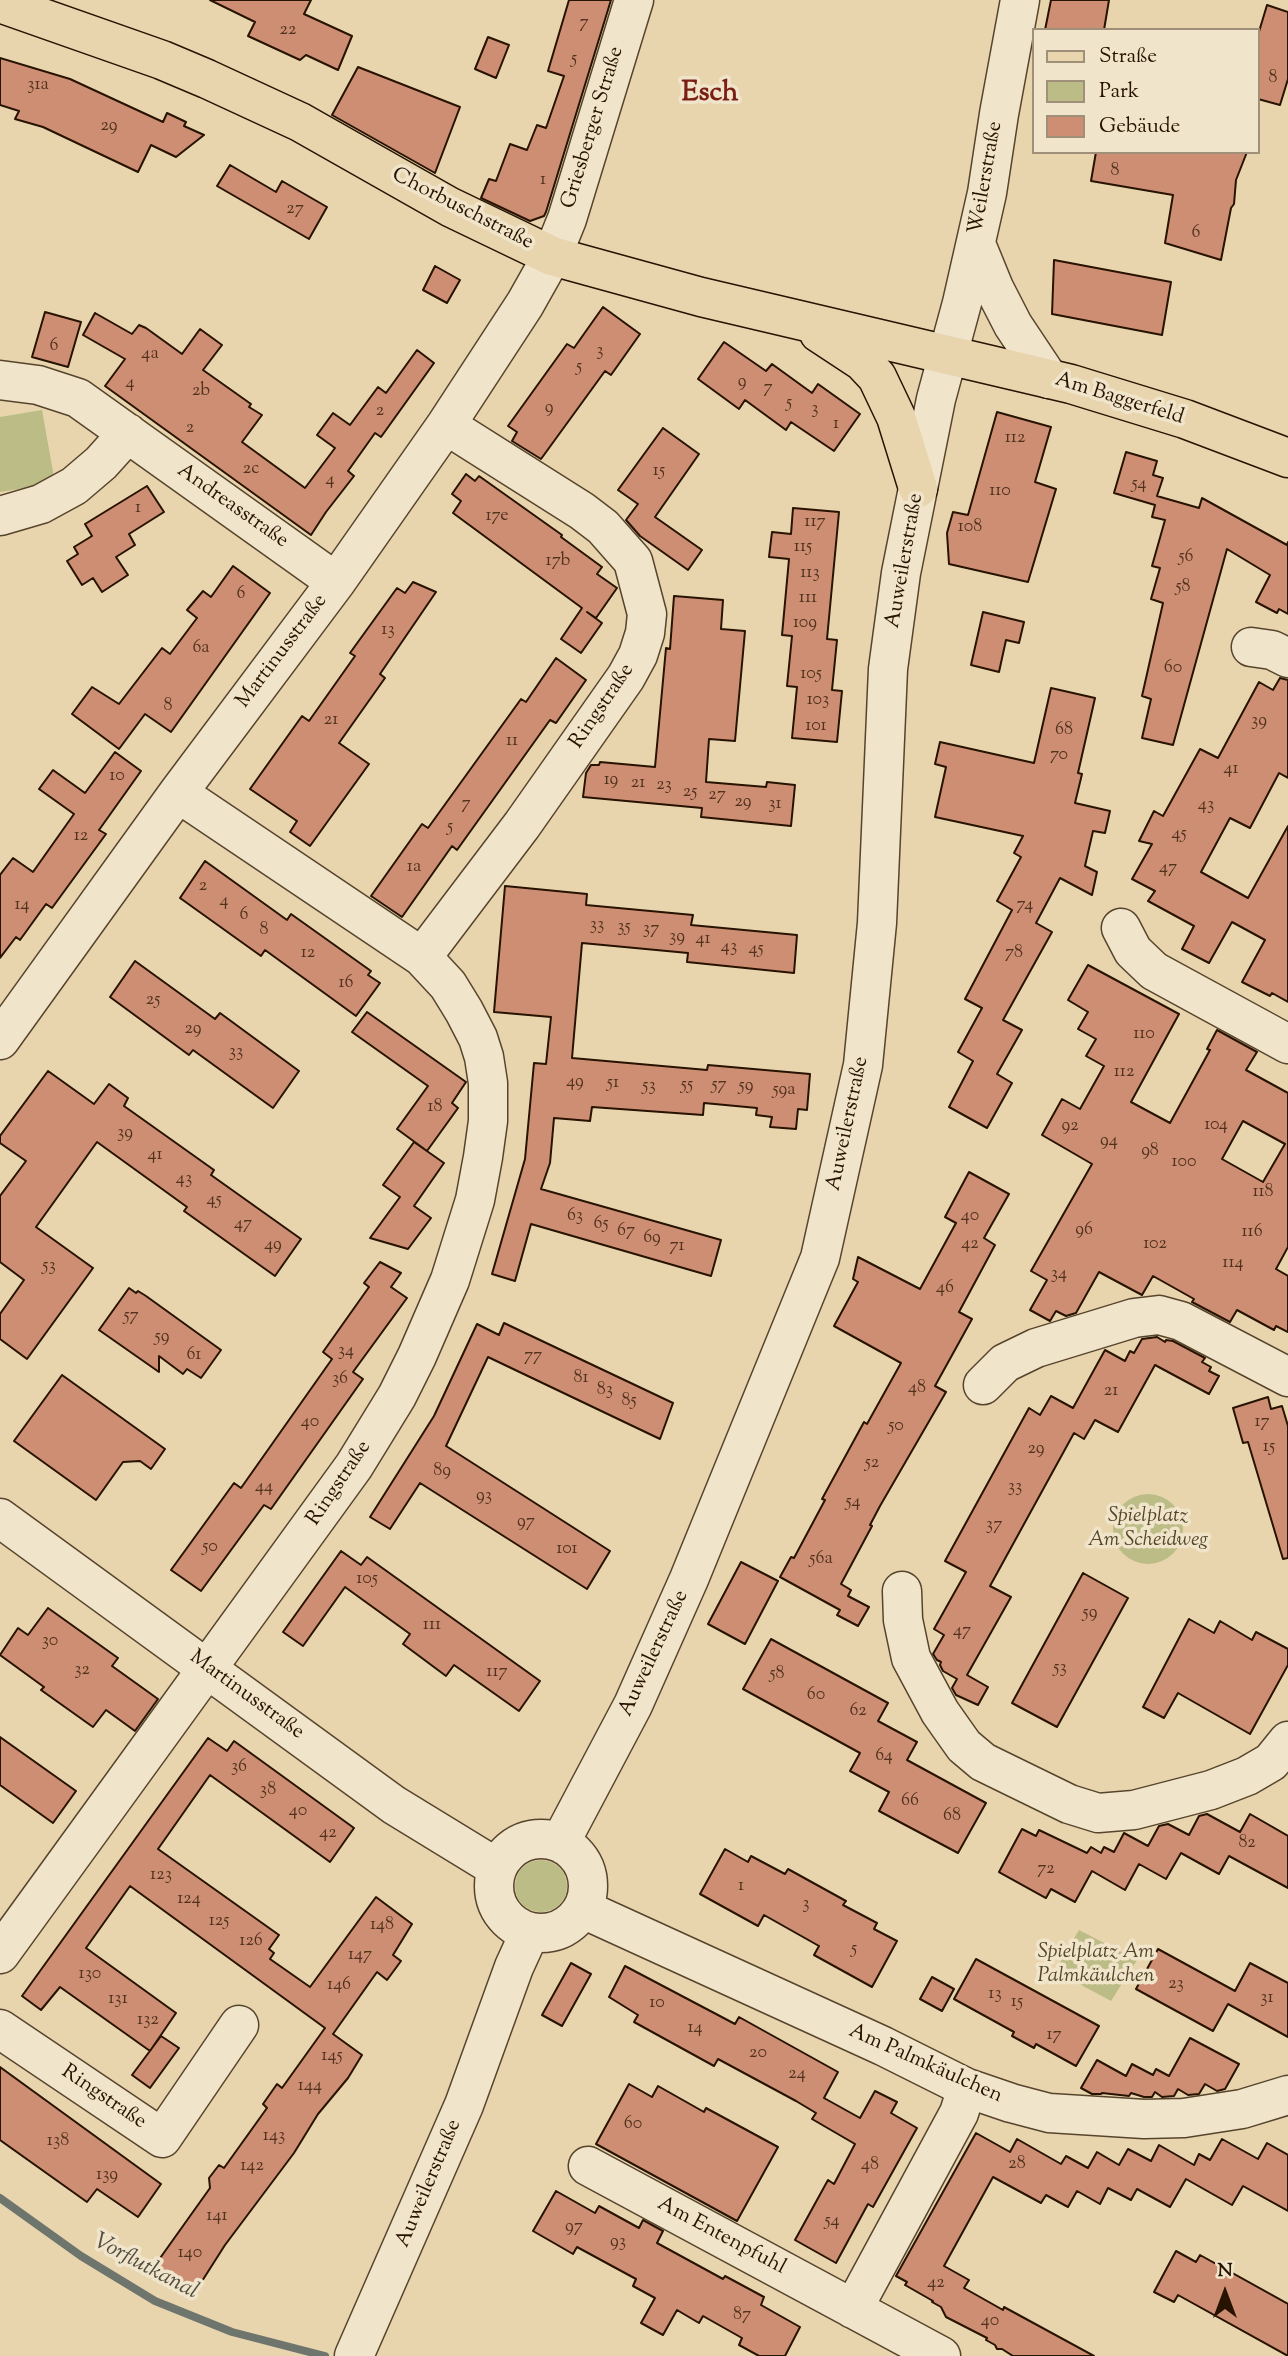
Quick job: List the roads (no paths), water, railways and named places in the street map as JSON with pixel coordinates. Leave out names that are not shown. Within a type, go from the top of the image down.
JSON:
[{"type":"main road","name":"Chorbuschstraße","points":[[0,3],[162,60],[207,79],[300,122],[450,207],[552,256],[701,298],[947,354]]},
{"type":"main road","points":[[800,320],[863,362],[877,377],[896,417],[918,488]]},
{"type":"main road","name":"Am Baggerfeld","points":[[947,354],[1049,379],[1185,419],[1288,458]]},
{"type":"street","name":"Griesberger Straße","points":[[552,256],[567,219],[634,0]]},
{"type":"street","name":"Weilerstraße","points":[[947,354],[987,193],[1020,0]]},
{"type":"street","points":[[976,244],[1013,325],[1049,379]]},
{"type":"street","name":"Martinusstraße","points":[[0,1040],[178,793],[336,582],[446,425],[525,304],[552,256]]},
{"type":"street","name":"Auweilerstraße","points":[[561,1843],[633,1704],[689,1579],[820,1258],[863,1065],[877,923],[888,669],[901,573],[947,354]]},
{"type":"street","name":"Andreasstraße","points":[[0,380],[38,385],[78,398],[336,582]]},
{"type":"street","name":"Ringstraße","points":[[422,957],[522,825],[626,677],[638,655],[645,633],[647,614],[633,561],[603,527],[446,425]]},
{"type":"street","points":[[0,516],[41,504],[74,486],[101,463],[128,433]]},
{"type":"street","points":[[1251,647],[1272,650],[1288,658]]},
{"type":"street","name":"Ringstraße","points":[[0,1954],[354,1466],[397,1396],[441,1299],[464,1240],[475,1200],[488,1121],[488,1083],[478,1038],[447,985],[422,957],[178,793]]},
{"type":"street","points":[[1121,928],[1133,951],[1154,971],[1288,1044]]},
{"type":"street","points":[[983,1385],[1005,1363],[1036,1349],[1134,1318],[1159,1315],[1181,1321],[1288,1377]]},
{"type":"street","name":"Martinusstraße","points":[[0,1518],[394,1805],[497,1868]]},
{"type":"street","points":[[902,1591],[903,1620],[911,1658],[940,1712],[964,1746],[983,1762],[1069,1804],[1098,1812],[1134,1810],[1210,1790],[1247,1776],[1271,1762],[1288,1741]]},
{"type":"street","points":[[536,1839],[561,1843],[576,1854],[586,1871],[588,1890],[583,1909],[569,1924],[551,1932],[530,1932],[512,1924],[499,1908],[494,1888],[497,1868],[512,1848],[536,1839]]},
{"type":"street","name":"Am Palmkäulchen","points":[[583,1909],[883,2046],[967,2088],[1011,2104],[1049,2113],[1144,2119],[1184,2118],[1242,2109],[1288,2095]]},
{"type":"street","name":"Auweilerstraße","points":[[356,2353],[458,2117],[514,1967],[530,1932]]},
{"type":"street","name":"Ringstraße","points":[[0,2029],[162,2138],[239,2025]]},
{"type":"street","points":[[853,2309],[959,2113],[967,2088]]},
{"type":"street","name":"Am Entenpfuhl","points":[[588,2166],[941,2356]]},
{"type":"waterway","name":"Vorflutkanal","points":[[0,2198],[81,2256],[155,2301],[232,2332],[325,2356]]},
{"type":"district","name":"Esch","points":[[710,95]]},
{"type":"park label","name":"Spielplatz Am Scheidweg","points":[[1148,1529]]},
{"type":"park label","name":"Spielplatz Am Palmkäulchen","points":[[1096,1965]]}]
